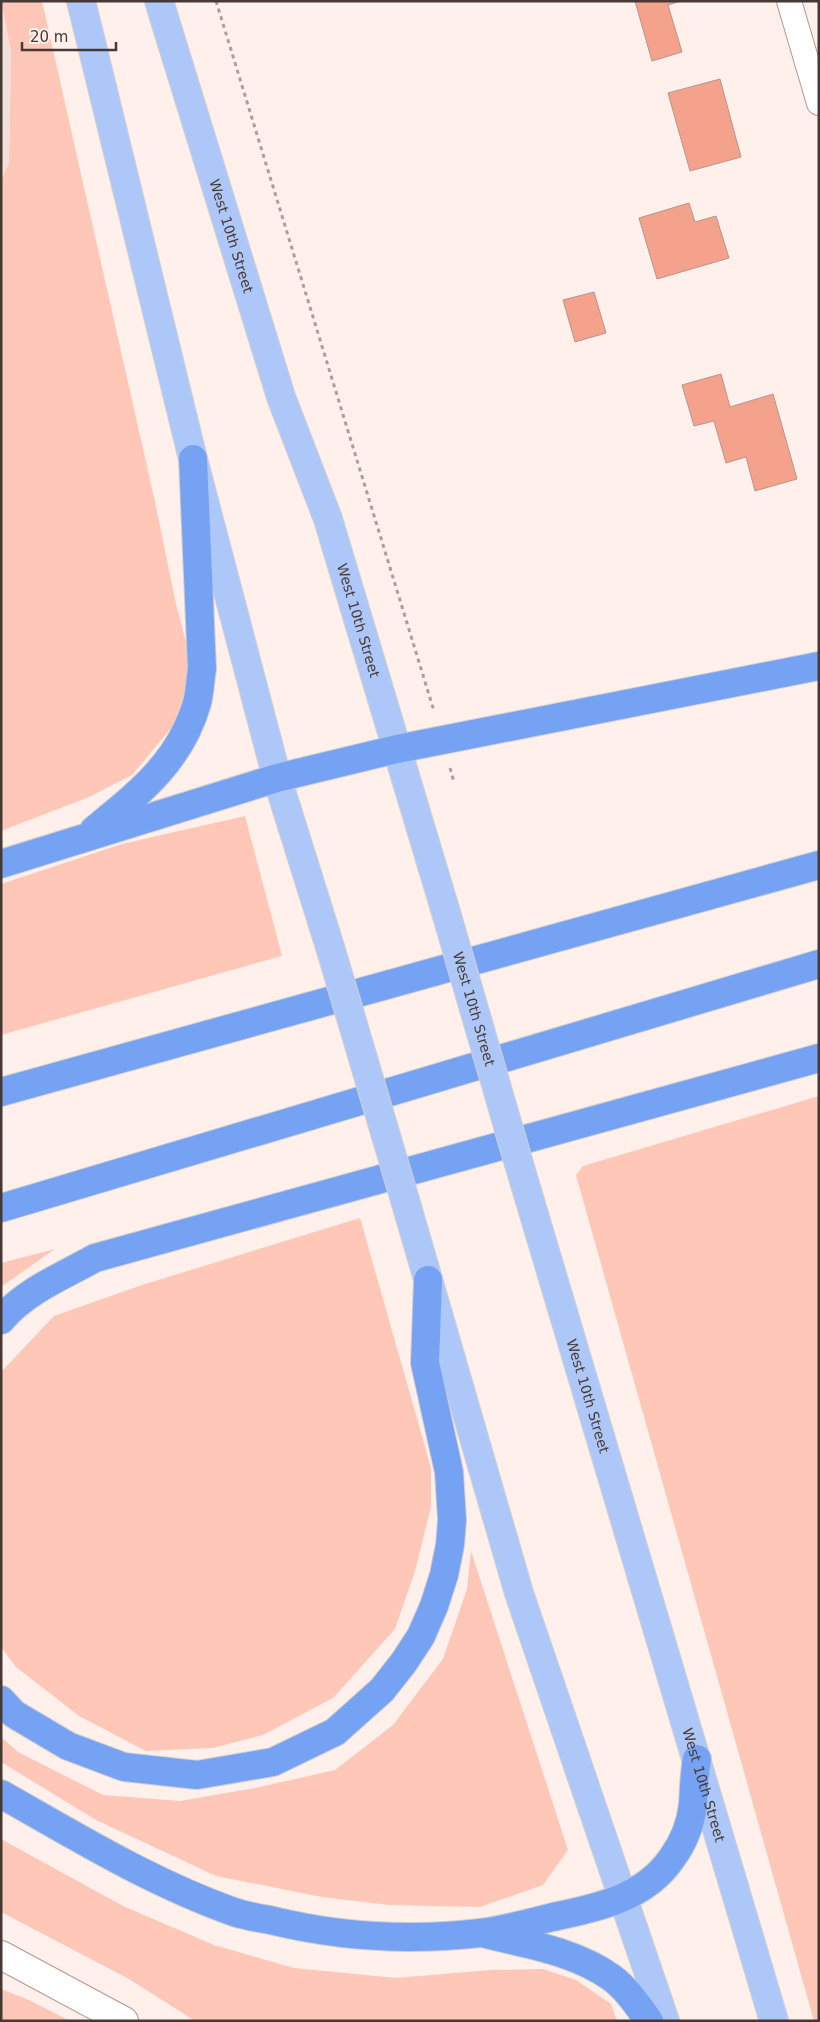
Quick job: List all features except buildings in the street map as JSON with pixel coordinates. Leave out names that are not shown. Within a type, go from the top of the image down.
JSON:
[{"type":"highway","points":[[82,839],[144,789],[158,774],[175,752],[197,702],[202,669],[193,459]]},
{"type":"highway","points":[[1,864],[277,778],[397,749],[819,666]]},
{"type":"highway","points":[[1,1092],[819,866]]},
{"type":"highway","points":[[1,1208],[819,964]]},
{"type":"highway","points":[[1,1320],[11,1308],[46,1285],[102,1256],[819,1058]]},
{"type":"highway","points":[[1,1700],[14,1714],[68,1746],[124,1766],[197,1776],[273,1762],[335,1732],[382,1690],[421,1636],[444,1575],[450,1545],[452,1520],[449,1472],[425,1363],[428,1280]]},
{"type":"highway","points":[[1,1794],[122,1862],[183,1892],[236,1912],[304,1928],[342,1934],[422,1937],[482,1933],[584,1911],[622,1898],[640,1889],[655,1877],[672,1859],[680,1846],[689,1824],[693,1805],[693,1780],[697,1759]]},
{"type":"highway","points":[[482,1933],[573,1956],[594,1966],[613,1978],[628,1992],[649,2021]]},
{"type":"main road","points":[[81,1],[193,459],[277,778],[330,947],[520,1593],[665,2021]]},
{"type":"main road","name":"West 10th Street","points":[[159,1],[281,397],[328,519],[774,2021]]},
{"type":"street","points":[[789,1],[819,103]]},
{"type":"street","points":[[1,1955],[124,2021]]},
{"type":"path","points":[[216,1],[422,670]]},
{"type":"shaded area","points":[[1,1],[42,1],[155,502],[176,604],[191,661],[182,706],[172,727],[132,775],[89,797],[1,831],[1,180],[9,163],[11,52]]},
{"type":"shaded area","points":[[1,5],[11,52],[9,163],[1,180]]},
{"type":"shaded area","points":[[245,816],[282,956],[1,1035],[1,884],[122,844]]},
{"type":"shaded area","points":[[819,1096],[819,2021],[814,2021],[576,1175],[583,1166]]},
{"type":"shaded area","points":[[360,1218],[431,1468],[431,1507],[415,1571],[395,1629],[333,1698],[263,1735],[213,1748],[146,1751],[79,1716],[16,1667],[1,1647],[1,1372],[54,1316],[142,1285]]},
{"type":"shaded area","points":[[55,1249],[1,1287],[1,1263]]},
{"type":"shaded area","points":[[471,1551],[568,1850],[543,1885],[480,1907],[389,1905],[322,1897],[216,1876],[96,1820],[1,1762],[1,1737],[18,1752],[103,1795],[180,1801],[255,1788],[335,1770],[393,1725],[443,1659],[467,1589]]},
{"type":"shaded area","points":[[1,1839],[123,1906],[214,1945],[294,1968],[396,1978],[491,1970],[543,1969],[576,1980],[611,2004],[617,2021],[195,2021],[129,1979],[1,1912]]},
{"type":"shaded area","points":[[1,1989],[29,2000],[70,2021],[1,2021]]}]
